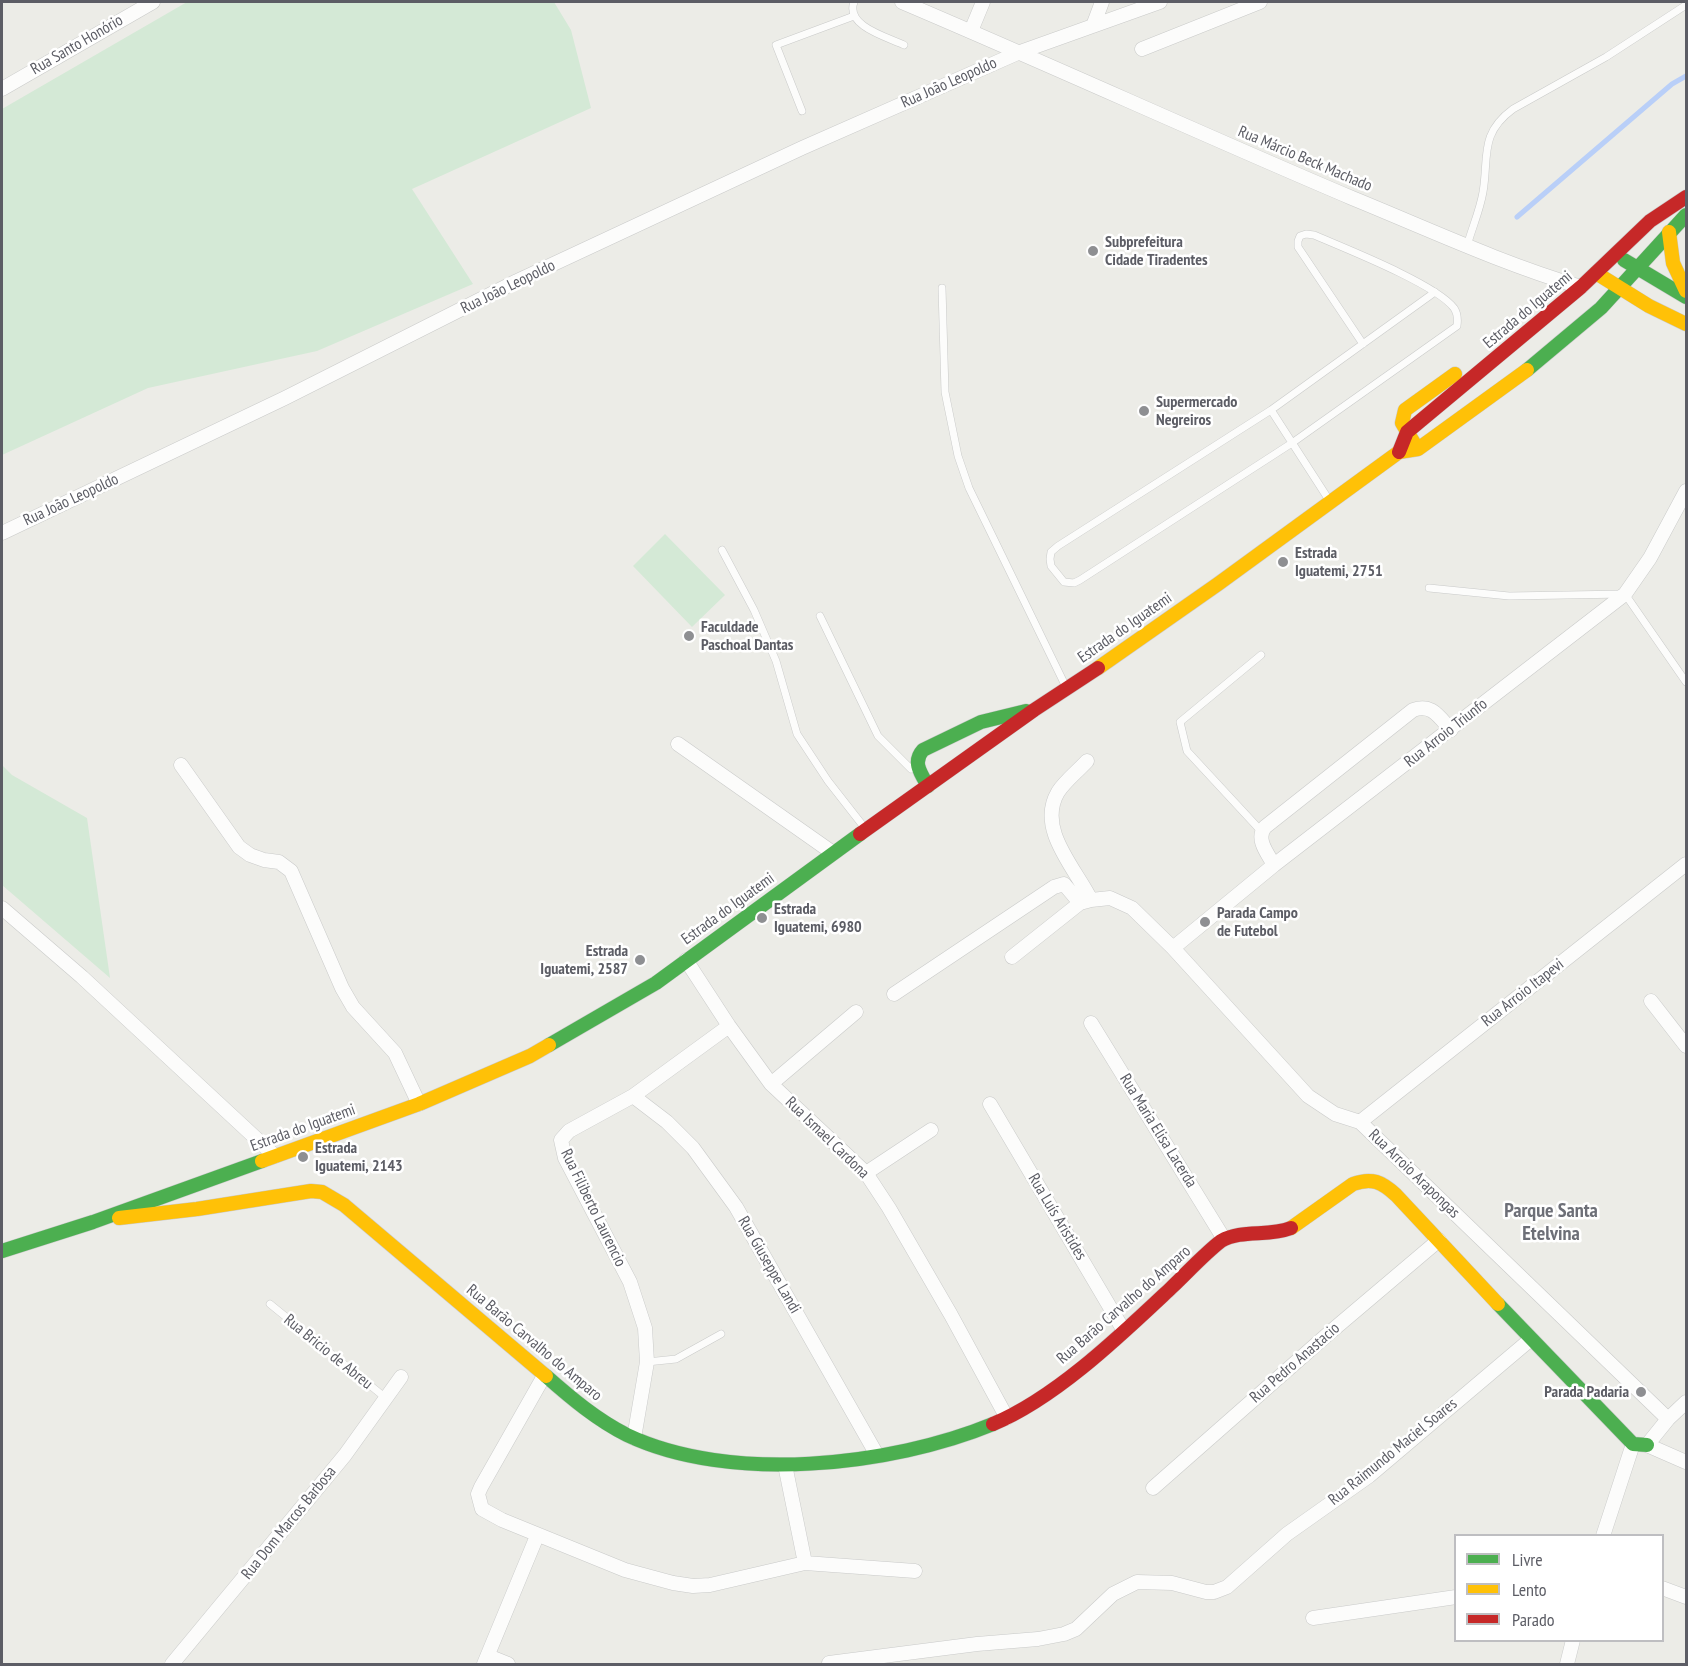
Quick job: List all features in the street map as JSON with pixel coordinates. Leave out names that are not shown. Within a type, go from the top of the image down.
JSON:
[{"type":"main road","name":"Estrada do Iguatemi","points":[[1399,452],[1407,432],[1524,336],[1587,295],[1596,273],[1614,254],[1650,221],[1686,197]]},
{"type":"main road","name":"Estrada do Iguatemi","points":[[2,1251],[93,1222],[419,1104],[530,1056],[656,982],[833,853],[1399,452],[1418,449],[1508,385],[1601,308],[1686,215]]},
{"type":"main road","points":[[1669,232],[1670,251],[1676,271],[1686,291]]},
{"type":"main road","points":[[1614,254],[1686,297]]},
{"type":"main road","points":[[1596,273],[1649,306],[1686,324]]},
{"type":"main road","points":[[1568,337],[1588,312],[1587,295]]},
{"type":"main road","points":[[1407,432],[1418,449]]},
{"type":"main road","points":[[928,786],[917,762],[919,753],[923,750],[981,722],[1034,710]]},
{"type":"main road","points":[[1224,1239],[1289,1229],[1304,1221],[1348,1186],[1366,1179],[1381,1182],[1633,1444],[1647,1445]]},
{"type":"main road","name":"Rua Barão Carvalho do Amparo","points":[[93,1222],[197,1209],[284,1194],[322,1192],[344,1205],[544,1376],[590,1411],[634,1438],[700,1458],[785,1465],[823,1463],[928,1446],[1007,1418],[1064,1380],[1124,1331],[1224,1239]]},
{"type":"street","name":"Rua Santo Honório","points":[[2,89],[153,2]]},
{"type":"street","name":"Rua Márcio Beck Machado","points":[[902,2],[1299,175],[1587,295]]},
{"type":"street","points":[[971,31],[983,2]]},
{"type":"street","points":[[1093,26],[1102,2]]},
{"type":"street","name":"Rua João Leopoldo","points":[[2,533],[285,398],[517,281],[802,148],[1020,52],[1160,2]]},
{"type":"street","points":[[1142,49],[1260,2]]},
{"type":"street","name":"Rua Arroio Triunfo","points":[[1173,948],[1274,866],[1625,594],[1650,558],[1686,491]]},
{"type":"street","points":[[1274,866],[1261,841],[1262,832],[1413,710],[1420,708],[1432,710],[1451,730]]},
{"type":"street","points":[[678,744],[833,853]]},
{"type":"street","points":[[1085,902],[1059,846],[1052,819],[1054,800],[1059,790],[1087,761]]},
{"type":"street","points":[[181,765],[239,847],[250,855],[279,862],[291,871],[342,988],[353,1007],[395,1053],[419,1104]]},
{"type":"street","name":"Rua Arroio Itapevi","points":[[1360,1122],[1686,865]]},
{"type":"street","points":[[894,994],[1054,887],[1064,884],[1085,902]]},
{"type":"street","name":"Rua Arroio Arapongas","points":[[1085,902],[1110,898],[1132,909],[1173,948],[1308,1096],[1335,1114],[1360,1122],[1668,1419]]},
{"type":"street","points":[[1012,957],[1085,902]]},
{"type":"street","points":[[2,908],[82,977],[275,1156]]},
{"type":"street","name":"Rua Ismael Cardona","points":[[686,960],[729,1026],[771,1084],[866,1173],[923,1266],[1007,1418]]},
{"type":"street","points":[[1651,1001],[1686,1046]]},
{"type":"street","points":[[771,1084],[856,1012]]},
{"type":"street","name":"Rua Maria Elisa Lacerda","points":[[1091,1023],[1224,1239]]},
{"type":"street","name":"Rua Filiberto Laurencio","points":[[634,1438],[647,1362],[645,1328],[630,1282],[565,1158],[561,1145],[563,1136],[633,1096],[729,1026]]},
{"type":"street","name":"Rua Giuseppe Landi","points":[[633,1096],[667,1122],[693,1148],[736,1207],[877,1455]]},
{"type":"street","name":"Rua Luís Aristides","points":[[990,1104],[1124,1331]]},
{"type":"street","points":[[866,1173],[931,1130]]},
{"type":"street","name":"Rua Pedro Anastacio","points":[[1153,1488],[1439,1240]]},
{"type":"street","name":"Rua Raimundo Maciel Soares","points":[[829,1663],[1064,1634],[1076,1629],[1113,1594],[1137,1582],[1172,1583],[1206,1592],[1214,1592],[1227,1587],[1287,1534],[1369,1476],[1531,1339]]},
{"type":"street","points":[[544,1376],[490,1467],[478,1494],[482,1509],[502,1520],[625,1570],[693,1586],[710,1585],[805,1563],[915,1570]]},
{"type":"street","name":"Rua Dom Marcos Barbosa","points":[[172,1665],[345,1455],[401,1377]]},
{"type":"street","points":[[1686,1402],[1668,1419],[1647,1445],[1686,1462]]},
{"type":"street","points":[[1604,1534],[1633,1444]]},
{"type":"street","points":[[785,1465],[805,1563]]},
{"type":"street","points":[[508,1665],[486,1660],[537,1536]]},
{"type":"street","points":[[1664,1589],[1686,1597]]},
{"type":"street","points":[[1313,1618],[1454,1597]]},
{"type":"street","points":[[1567,1665],[1573,1642]]},
{"type":"lane","points":[[854,2],[852,5],[854,16],[860,25],[904,45]]},
{"type":"lane","points":[[1467,246],[1483,191],[1487,145],[1490,134],[1502,116],[1606,57],[1686,5]]},
{"type":"lane","points":[[802,111],[776,45],[854,16]]},
{"type":"lane","points":[[1363,344],[1298,246],[1300,236],[1314,235],[1435,291],[1456,310],[1457,326],[1292,443],[1080,580],[1074,583],[1064,582],[1051,566],[1051,552],[1058,546],[1271,410],[1363,344],[1435,291]]},
{"type":"lane","points":[[942,288],[945,392],[958,456],[969,488],[1067,689]]},
{"type":"lane","points":[[1271,410],[1331,502]]},
{"type":"lane","points":[[722,550],[754,610],[776,661],[797,734],[828,781],[866,830]]},
{"type":"lane","points":[[1429,588],[1509,596],[1625,594],[1686,682]]},
{"type":"lane","points":[[820,616],[878,736],[928,786]]},
{"type":"lane","points":[[1261,655],[1180,722],[1187,751],[1262,832]]},
{"type":"lane","name":"Rua Bricio de Abreu","points":[[270,1304],[387,1399]]},
{"type":"lane","points":[[647,1362],[676,1359],[721,1334]]},
{"type":"green space","points":[[187,2],[554,2],[571,30],[591,108],[412,189],[473,284],[317,351],[148,388],[2,455],[2,109]]},
{"type":"green space","points":[[665,534],[725,595],[692,627],[633,566]]},
{"type":"green space","points":[[2,765],[12,775],[87,818],[110,978],[2,885]]},
{"type":"waterway","points":[[1517,217],[1672,84],[1686,76]]},
{"type":"traffic: fast","points":[[1527,370],[1601,308],[1686,215]]},
{"type":"traffic: fast","points":[[1624,260],[1686,297]]},
{"type":"traffic: fast","points":[[928,786],[918,764],[923,750],[981,722],[1026,711]]},
{"type":"traffic: fast","points":[[549,1045],[656,983],[860,834]]},
{"type":"traffic: fast","points":[[2,1251],[93,1222],[262,1161]]},
{"type":"traffic: fast","points":[[1498,1304],[1633,1444],[1647,1445]]},
{"type":"traffic: fast","points":[[546,1376],[595,1416],[627,1435],[668,1450],[713,1460],[761,1464],[810,1464],[860,1459],[952,1439],[993,1424]]},
{"type":"traffic: slow","points":[[1669,232],[1673,263],[1686,291]]},
{"type":"traffic: slow","points":[[1596,273],[1649,306],[1686,324]]},
{"type":"traffic: slow","points":[[1098,668],[1399,452],[1418,449],[1527,370]]},
{"type":"traffic: slow","points":[[1414,443],[1402,423],[1405,410],[1455,374]]},
{"type":"traffic: slow","points":[[262,1161],[419,1104],[530,1056],[549,1045]]},
{"type":"traffic: slow","points":[[1291,1228],[1353,1184],[1366,1181],[1376,1182],[1396,1195],[1498,1304]]},
{"type":"traffic: slow","points":[[119,1218],[197,1209],[311,1191],[322,1192],[344,1205],[546,1376]]},
{"type":"traffic: jam","points":[[1399,452],[1407,432],[1581,287],[1650,221],[1686,197]]},
{"type":"traffic: jam","points":[[860,834],[1034,710],[1098,668]]},
{"type":"traffic: jam","points":[[993,1424],[1017,1413],[1087,1364],[1221,1241],[1238,1235],[1291,1228]]},
{"type":"place","name":"Subprefeitura Cidade Tiradentes","points":[[1093,251]]},
{"type":"place","name":"Supermercado Negreiros","points":[[1144,411]]},
{"type":"place","name":"Estrada Iguatemi, 2751","points":[[1283,562]]},
{"type":"place","name":"Faculdade Paschoal Dantas","points":[[689,636]]},
{"type":"place","name":"Estrada Iguatemi, 6980","points":[[762,918]]},
{"type":"place","name":"Parada Campo de Futebol","points":[[1205,922]]},
{"type":"place","name":"Estrada Iguatemi, 2587","points":[[640,960]]},
{"type":"place","name":"Estrada Iguatemi, 2143","points":[[303,1157]]},
{"type":"place","name":"Parada Padaria","points":[[1641,1392]]},
{"type":"district","name":"Parque Santa Etelvina","points":[[1551,1222]]}]
